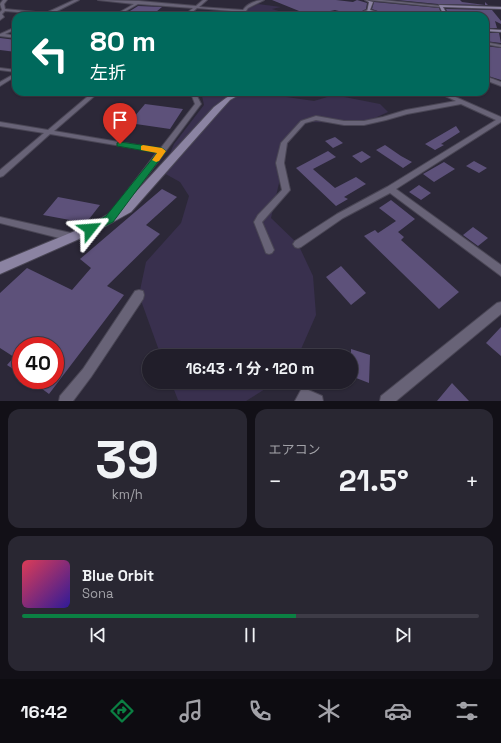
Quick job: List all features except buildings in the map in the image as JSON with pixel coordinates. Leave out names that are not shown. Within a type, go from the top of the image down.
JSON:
[{"type":"street","points":[[51,12],[77,0]]},
{"type":"street","points":[[100,0],[244,11],[247,7],[262,0]]},
{"type":"street","points":[[123,12],[143,0]]},
{"type":"street","points":[[191,12],[205,0]]},
{"type":"street","points":[[367,0],[440,6],[501,8]]},
{"type":"street","points":[[368,10],[371,0]]},
{"type":"street","points":[[4,10],[2,4],[7,1]]},
{"type":"street","points":[[440,6],[444,12]]},
{"type":"street","points":[[4,10],[20,12]]},
{"type":"street","points":[[0,19],[2,17],[0,14],[4,10]]},
{"type":"street","points":[[364,12],[368,10],[375,12]]},
{"type":"street","points":[[0,35],[12,30]]},
{"type":"street","points":[[489,32],[501,32]]},
{"type":"street","points":[[0,35],[12,36]]},
{"type":"street","points":[[489,44],[501,46]]},
{"type":"street","points":[[0,70],[12,71]]},
{"type":"street","points":[[0,84],[12,76]]},
{"type":"street","points":[[489,80],[501,84]]},
{"type":"street","points":[[0,174],[91,96]]},
{"type":"street","points":[[110,219],[198,104],[196,96]]},
{"type":"street","points":[[0,274],[5,266],[110,219],[127,209],[216,109],[234,96]]},
{"type":"street","points":[[448,96],[501,119]]},
{"type":"street","points":[[269,250],[258,222],[267,210],[276,204],[286,190],[280,163],[284,143],[303,122],[316,118],[344,123],[364,123],[406,112],[462,102]]},
{"type":"street","points":[[298,244],[340,216],[390,189],[501,119]]},
{"type":"street","points":[[0,124],[162,151]]},
{"type":"street","points":[[390,189],[501,271]]},
{"type":"street","points":[[0,220],[71,237]]},
{"type":"street","points":[[65,401],[87,373],[139,295]]},
{"type":"street","points":[[386,401],[501,307]]},
{"type":"street","points":[[301,401],[306,395],[317,401]]},
{"type":"shaded area","points":[[258,4],[281,7],[272,9],[282,12],[241,12]]},
{"type":"shaded area","points":[[202,96],[280,96],[314,101],[331,96],[339,96],[380,104],[388,112],[364,123],[303,122],[290,135],[271,218],[298,244],[313,276],[316,315],[301,349],[158,349],[139,295],[146,262],[181,223],[189,196],[180,182],[162,172],[174,144],[204,105]]},
{"type":"shaded area","points":[[174,389],[265,389],[246,401],[178,400]]},
{"type":"slow traffic","points":[[143,148],[162,151],[156,160]]},
{"type":"route","points":[[90,229],[110,219],[162,151],[120,144]]}]
